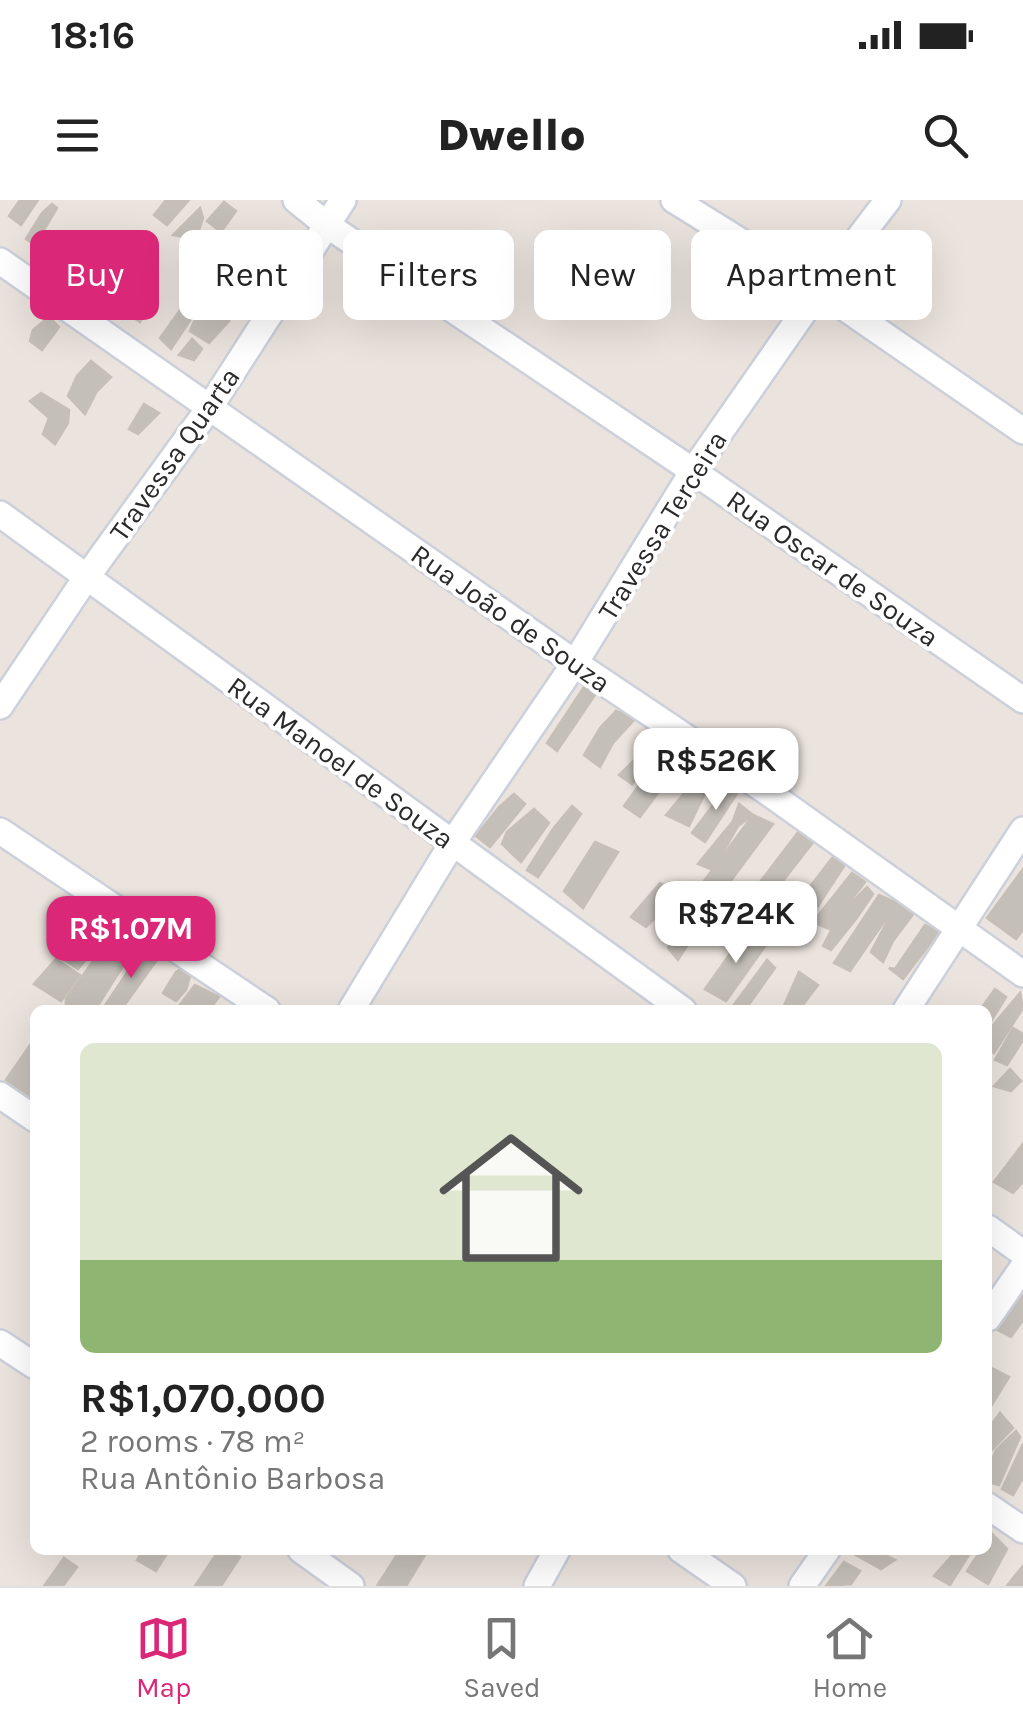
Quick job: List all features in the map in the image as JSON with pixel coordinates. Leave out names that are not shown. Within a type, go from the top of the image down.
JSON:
[{"type":"street","name":"Rua Oscar de Souza","points":[[296,200],[327,225],[694,471],[1023,700]]},
{"type":"street","name":"Travessa Quarta","points":[[0,706],[86,578],[210,407],[344,200]]},
{"type":"street","points":[[674,200],[722,230]]},
{"type":"street","name":"Travessa Terceira","points":[[865,230],[888,200]]},
{"type":"street","name":"Rua João de Souza","points":[[0,261],[575,664],[766,791],[1023,974]]},
{"type":"street","name":"Travessa Terceira","points":[[354,1005],[453,842],[575,664],[694,471],[797,320]]},
{"type":"street","points":[[862,320],[1023,431]]},
{"type":"street","name":"Rua Manoel de Souza","points":[[0,514],[675,1005]]},
{"type":"street","points":[[0,830],[260,1005]]},
{"type":"street","points":[[909,1005],[1023,830]]},
{"type":"street","points":[[0,1095],[30,1115]]},
{"type":"street","points":[[992,1231],[1023,1252]]},
{"type":"street","points":[[992,1312],[1023,1267]]},
{"type":"street","points":[[0,1343],[30,1363]]},
{"type":"street","points":[[992,1509],[1023,1530]]},
{"type":"street","points":[[307,1555],[351,1586]]},
{"type":"street","points":[[537,1586],[555,1555]]},
{"type":"street","points":[[688,1555],[734,1586]]},
{"type":"street","points":[[802,1586],[824,1555]]},
{"type":"building","points":[[20,200],[38,200],[21,225],[9,216]]},
{"type":"building","points":[[166,200],[188,201],[167,225],[154,215]]},
{"type":"building","points":[[224,202],[236,211],[222,230],[207,221]]},
{"type":"building","points":[[52,204],[57,208],[44,230],[32,230]]},
{"type":"building","points":[[200,208],[203,218],[199,230],[179,230],[179,236],[173,235]]},
{"type":"building","points":[[179,311],[179,320],[190,320],[171,349],[160,338]]},
{"type":"building","points":[[45,320],[52,320],[59,327],[42,350],[30,341],[33,330]]},
{"type":"building","points":[[195,320],[229,321],[209,343],[190,331]]},
{"type":"building","points":[[192,339],[202,349],[194,360],[179,355]]},
{"type":"building","points":[[91,361],[111,377],[97,391],[85,414],[68,396],[77,376]]},
{"type":"building","points":[[41,393],[69,410],[68,423],[55,444],[43,434],[49,418],[30,401]]},
{"type":"building","points":[[144,404],[159,413],[138,434],[129,429]]},
{"type":"building","points":[[588,681],[595,695],[557,751],[547,743]]},
{"type":"building","points":[[616,711],[635,719],[613,743],[600,767],[584,755]]},
{"type":"building","points":[[658,737],[662,744],[632,784],[619,775]]},
{"type":"building","points":[[663,753],[679,764],[640,817],[624,806]]},
{"type":"building","points":[[730,783],[740,789],[705,842],[692,833]]},
{"type":"building","points":[[691,785],[705,793],[689,826],[666,815]]},
{"type":"building","points":[[514,794],[525,804],[490,847],[476,836]]},
{"type":"building","points":[[739,804],[753,815],[738,826],[713,870],[698,864],[733,821]]},
{"type":"building","points":[[572,806],[581,814],[538,877],[527,870]]},
{"type":"building","points":[[534,809],[549,823],[521,862],[502,844],[507,832]]},
{"type":"building","points":[[753,815],[773,824],[721,894],[704,881]]},
{"type":"building","points":[[799,831],[814,841],[768,900],[757,886]]},
{"type":"building","points":[[595,842],[618,852],[583,908],[564,891]]},
{"type":"building","points":[[833,857],[844,866],[818,906],[805,893]]},
{"type":"building","points":[[1023,869],[1023,930],[1016,939],[987,918]]},
{"type":"building","points":[[852,873],[865,882],[829,929],[813,922]]},
{"type":"building","points":[[660,883],[679,894],[646,927],[631,917]]},
{"type":"building","points":[[867,887],[873,894],[856,919],[831,950],[823,946],[840,914]]},
{"type":"building","points":[[879,895],[897,903],[850,971],[834,963]]},
{"type":"building","points":[[704,900],[717,911],[697,930],[678,960],[668,948]]},
{"type":"building","points":[[897,903],[916,910],[883,962],[871,952]]},
{"type":"building","points":[[925,925],[939,932],[903,979],[889,968],[895,969]]},
{"type":"building","points":[[82,927],[99,943],[78,969],[59,956]]},
{"type":"building","points":[[747,930],[768,942],[726,1001],[705,989]]},
{"type":"building","points":[[109,939],[130,955],[98,1005],[66,1005],[66,999]]},
{"type":"building","points":[[144,947],[156,961],[125,1005],[105,1005]]},
{"type":"building","points":[[56,959],[80,975],[61,1001],[34,984]]},
{"type":"building","points":[[767,960],[775,968],[749,1005],[734,1005]]},
{"type":"building","points":[[183,968],[190,976],[186,990],[176,1001],[163,993]]},
{"type":"building","points":[[799,972],[818,985],[803,1005],[784,1005]]},
{"type":"building","points":[[195,985],[219,997],[213,1005],[180,1005]]},
{"type":"building","points":[[995,989],[1006,997],[992,1020],[992,1005],[984,1005]]},
{"type":"building","points":[[1020,993],[1023,1008],[994,1053],[992,1026]]},
{"type":"building","points":[[1013,1028],[1023,1034],[1023,1040],[1007,1065],[995,1060]]},
{"type":"building","points":[[30,1045],[30,1096],[6,1080]]},
{"type":"building","points":[[1010,1069],[1021,1081],[1011,1091],[994,1086]]},
{"type":"building","points":[[1022,1145],[1023,1182],[1013,1193],[994,1182]]},
{"type":"building","points":[[1023,1277],[1023,1320],[1011,1337],[992,1327]]},
{"type":"building","points":[[992,1368],[1009,1377],[992,1405]]},
{"type":"building","points":[[1000,1413],[1013,1428],[992,1450],[992,1424]]},
{"type":"building","points":[[1016,1431],[1020,1437],[999,1485],[992,1483],[996,1450]]},
{"type":"building","points":[[1023,1444],[1023,1478],[1013,1495],[1002,1489]]},
{"type":"building","points":[[992,1534],[1007,1549],[988,1584],[967,1571],[978,1555],[992,1555]]},
{"type":"building","points":[[140,1555],[166,1555],[156,1571],[137,1560]]},
{"type":"building","points":[[216,1555],[240,1557],[221,1586],[195,1586]]},
{"type":"building","points":[[397,1555],[425,1555],[406,1586],[377,1586]]},
{"type":"building","points":[[856,1555],[885,1555],[895,1560],[881,1569]]},
{"type":"building","points":[[953,1555],[969,1555],[950,1585],[934,1576]]},
{"type":"building","points":[[64,1558],[77,1567],[63,1586],[44,1586]]},
{"type":"building","points":[[844,1562],[860,1571],[851,1584],[826,1586]]},
{"type":"building","points":[[1023,1566],[1023,1586],[1007,1586],[1013,1578]]}]
